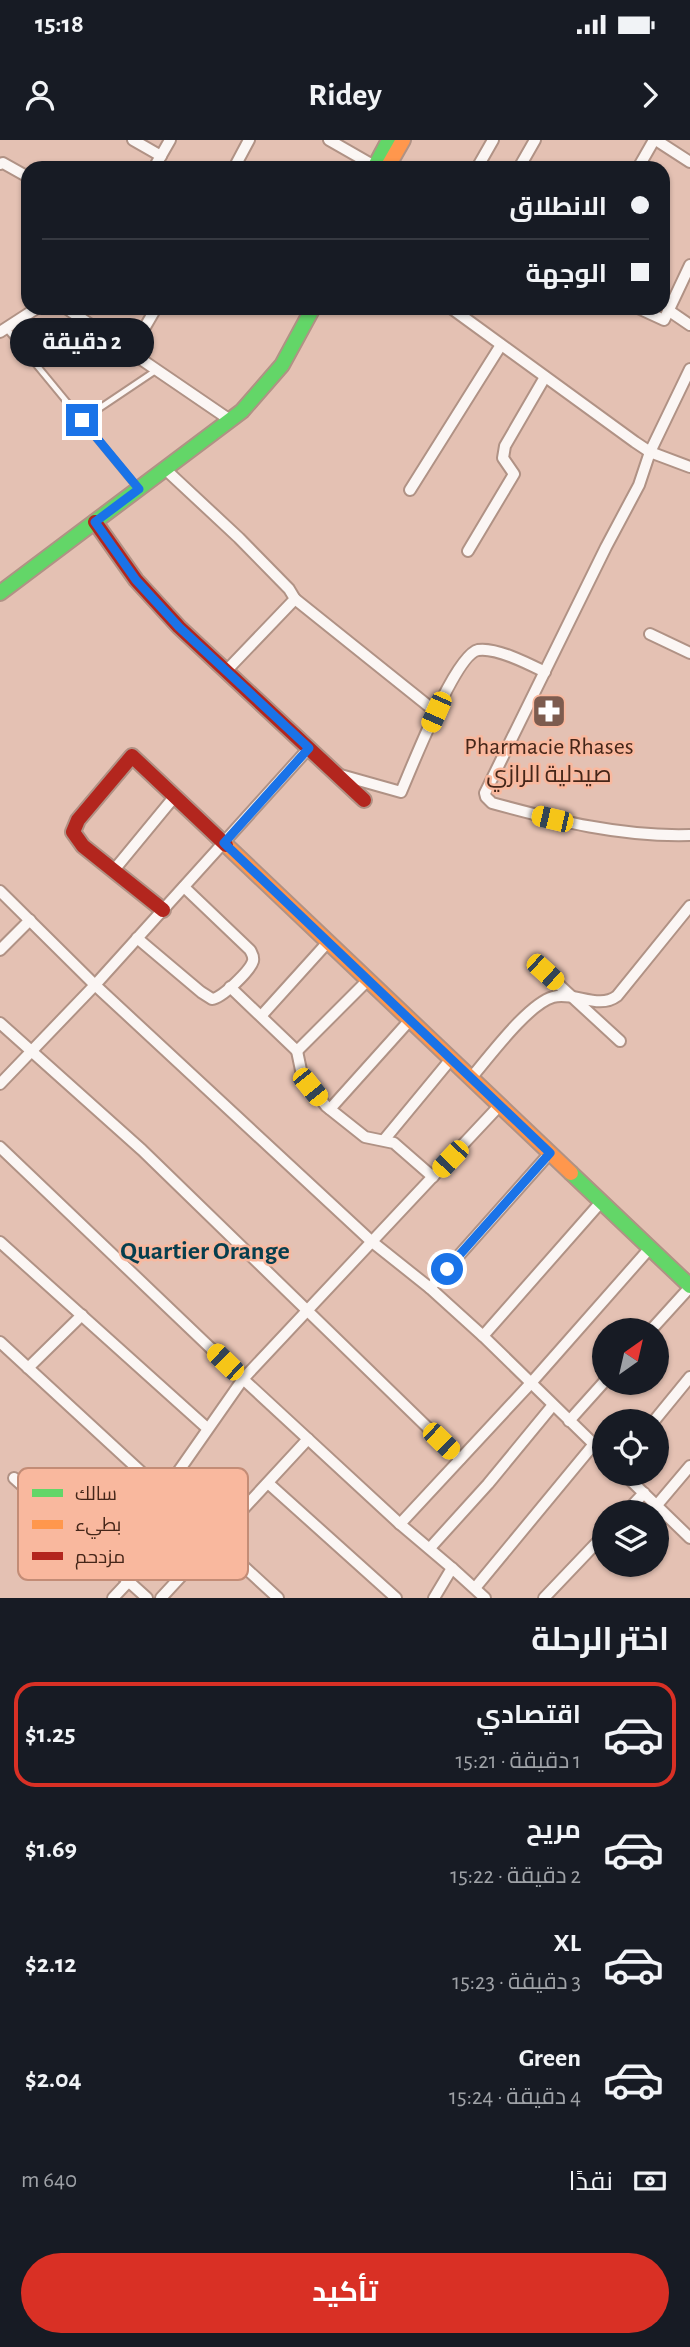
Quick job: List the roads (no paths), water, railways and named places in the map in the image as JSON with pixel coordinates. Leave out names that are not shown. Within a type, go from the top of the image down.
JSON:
[{"type":"street","points":[[133,140],[161,156]]},
{"type":"street","points":[[158,161],[170,140]]},
{"type":"street","points":[[238,161],[249,140]]},
{"type":"street","points":[[330,140],[366,161]]},
{"type":"street","points":[[381,161],[389,140]]},
{"type":"street","points":[[384,161],[403,140]]},
{"type":"street","points":[[481,161],[493,140]]},
{"type":"street","points":[[524,161],[536,140]]},
{"type":"street","points":[[642,161],[655,140],[690,162]]},
{"type":"street","points":[[0,164],[21,173]]},
{"type":"street","points":[[670,306],[690,265]]},
{"type":"street","points":[[670,311],[690,324]]},
{"type":"street","points":[[3,330],[26,315]]},
{"type":"street","points":[[76,315],[155,371],[236,415]]},
{"type":"street","points":[[130,353],[152,315]]},
{"type":"street","points":[[236,415],[274,360],[298,315]]},
{"type":"street","points":[[0,593],[236,415],[282,365],[309,315]]},
{"type":"street","points":[[460,315],[650,452],[690,467]]},
{"type":"street","points":[[410,491],[501,345]]},
{"type":"street","points":[[690,369],[650,452],[639,485],[485,793],[488,801],[597,830],[634,835],[690,835]]},
{"type":"street","points":[[468,551],[514,474],[503,458],[505,446],[545,377]]},
{"type":"street","points":[[165,469],[239,538],[289,589],[295,599],[436,712]]},
{"type":"street","points":[[95,522],[136,580],[179,627],[364,800]]},
{"type":"street","points":[[226,671],[295,599]]},
{"type":"street","points":[[650,634],[690,653]]},
{"type":"street","points":[[337,774],[401,792],[436,712],[465,659],[474,651],[483,649],[494,652],[545,672]]},
{"type":"street","points":[[0,1084],[95,985],[309,748]]},
{"type":"street","points":[[163,910],[76,839],[73,832],[78,820],[132,756],[690,1287],[662,1318]]},
{"type":"street","points":[[114,870],[175,796]]},
{"type":"street","points":[[136,938],[212,999],[218,998],[230,988],[252,963],[252,955],[184,887]]},
{"type":"street","points":[[0,891],[95,985],[371,1241],[430,1288],[483,1336],[592,1442]]},
{"type":"street","points":[[471,1078],[529,1012],[552,997],[572,996],[608,1001],[617,996],[690,906]]},
{"type":"street","points":[[0,950],[30,920]]},
{"type":"street","points":[[262,1015],[328,942]]},
{"type":"street","points":[[545,972],[620,1041]]},
{"type":"street","points":[[297,1051],[368,980]]},
{"type":"street","points":[[230,988],[262,1015],[297,1051],[302,1075],[330,1109],[365,1138],[384,1140],[405,1150],[433,1177]]},
{"type":"street","points":[[330,1109],[410,1020]]},
{"type":"street","points":[[0,1023],[30,1053],[142,1150],[460,1459]]},
{"type":"street","points":[[384,1140],[451,1059]]},
{"type":"street","points":[[180,1468],[243,1379],[499,1105]]},
{"type":"street","points":[[0,1147],[243,1379],[400,1524],[485,1598]]},
{"type":"street","points":[[430,1288],[550,1153]]},
{"type":"street","points":[[483,1336],[601,1202]]},
{"type":"street","points":[[0,1242],[207,1428]]},
{"type":"street","points":[[400,1524],[531,1383],[650,1248]]},
{"type":"street","points":[[28,1368],[82,1315]]},
{"type":"street","points":[[0,1342],[138,1468]]},
{"type":"street","points":[[664,1409],[690,1377]]},
{"type":"street","points":[[569,1421],[592,1395]]},
{"type":"street","points":[[430,1548],[488,1484],[553,1405]]},
{"type":"street","points":[[248,1505],[308,1439]]},
{"type":"street","points":[[475,1588],[592,1446]]},
{"type":"street","points":[[662,1500],[690,1466]]},
{"type":"street","points":[[14,1478],[18,1482]]},
{"type":"street","points":[[268,1483],[396,1598]]},
{"type":"street","points":[[637,1486],[651,1500]]},
{"type":"street","points":[[637,1500],[644,1493]]},
{"type":"street","points":[[669,1518],[690,1538]]},
{"type":"street","points":[[544,1598],[592,1548]]},
{"type":"street","points":[[434,1598],[452,1567]]},
{"type":"street","points":[[248,1570],[278,1598]]},
{"type":"street","points":[[161,1598],[178,1580]]},
{"type":"street","points":[[113,1598],[129,1581],[147,1598]]},
{"type":"lane","points":[[3,330],[139,489]]},
{"type":"lane","points":[[82,420],[155,371]]},
{"type":"place","name":"Pharmacie Rhases صيدلية الرازي","points":[[549,711]]},
{"type":"district","name":"Quartier Orange","points":[[205,1251]]}]
